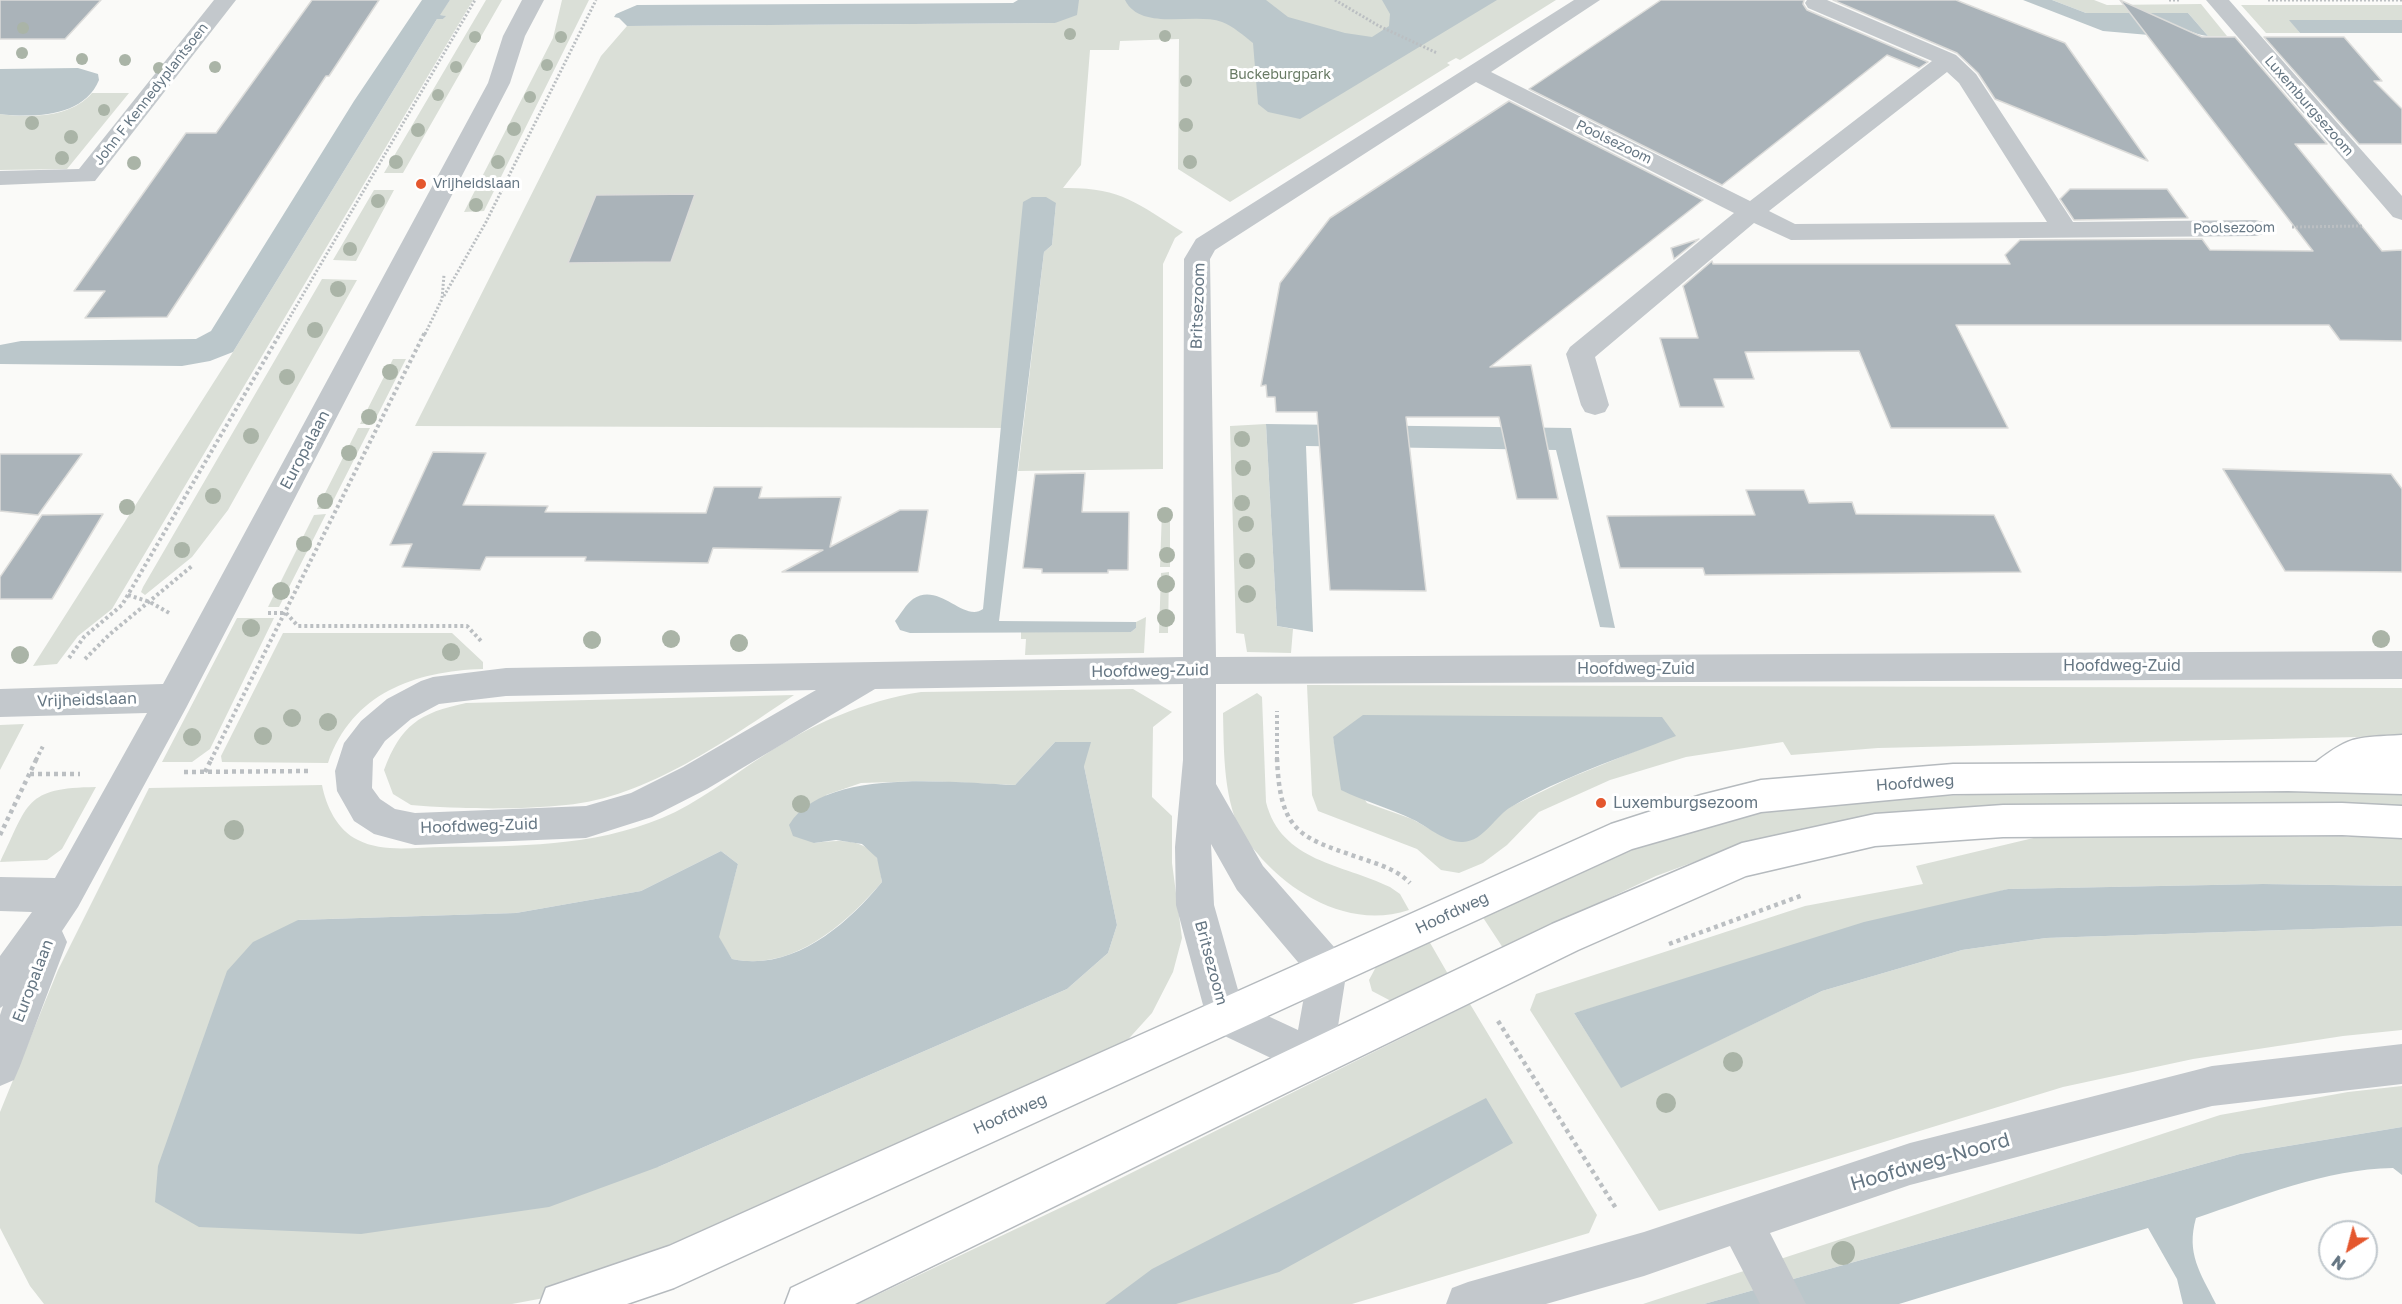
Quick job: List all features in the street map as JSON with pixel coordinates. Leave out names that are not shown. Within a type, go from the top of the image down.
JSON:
[{"type":"main road","points":[[2323,776],[2353,753],[2402,750]]},
{"type":"main road","name":"Hoofdweg","points":[[562,1304],[674,1266],[1624,835],[1701,811],[1761,796],[1953,779],[2323,776],[2402,779]]},
{"type":"main road","points":[[807,1304],[1564,937],[1742,860],[1875,830],[2004,821],[2342,819],[2402,822]]},
{"type":"street","name":"John F Kennedyplantsoen","points":[[0,178],[86,176],[225,0]]},
{"type":"street","name":"Europalaan","points":[[0,989],[65,896],[174,698],[499,83],[514,36],[533,0]]},
{"type":"street","name":"Britsezoom","points":[[1313,1058],[1226,1016],[1195,906],[1193,847],[1199,788],[1197,259],[1205,245],[1589,0]]},
{"type":"street","name":"Luxemburgsezoom","points":[[2217,0],[2402,212]]},
{"type":"street","points":[[1816,3],[1948,60],[1968,79],[2066,231]]},
{"type":"street","points":[[1595,405],[1580,354],[1753,211],[1948,60]]},
{"type":"street","name":"Poolsezoom","points":[[1475,73],[1791,232],[2255,228]]},
{"type":"street","points":[[2371,177],[2402,176]]},
{"type":"street","name":"Hoofdweg-Zuid","points":[[870,675],[694,778],[639,806],[586,822],[415,829],[387,823],[367,810],[355,791],[353,771],[356,754],[373,731],[399,709],[433,691],[507,682],[870,675],[1199,670],[1288,672],[2402,665]]},
{"type":"street","name":"Vrijheidslaan","points":[[0,703],[174,698]]},
{"type":"street","name":"Britsezoom","points":[[1199,788],[1250,878],[1328,969]]},
{"type":"street","points":[[0,894],[65,896]]},
{"type":"street","name":"Europalaan","points":[[0,1066],[65,896]]},
{"type":"street","points":[[1313,1058],[1328,969]]},
{"type":"street","name":"Hoofdweg-Noord","points":[[1468,1304],[1644,1254],[1910,1164],[2212,1086],[2402,1064]]},
{"type":"street","points":[[1741,1222],[1784,1304]]},
{"type":"path","points":[[44,700],[84,637],[123,605],[475,0]]},
{"type":"path","points":[[205,772],[442,299],[486,222],[596,0]]},
{"type":"path","points":[[1335,0],[1379,27],[1428,49]]},
{"type":"path","points":[[2217,0],[2402,0]]},
{"type":"path","name":"Poolsezoom","points":[[2255,228],[2368,226]]},
{"type":"path","points":[[442,299],[445,266]]},
{"type":"path","points":[[128,595],[150,602],[169,614],[286,613],[298,626],[467,626],[496,655],[507,682]]},
{"type":"path","points":[[0,835],[30,774],[353,771]]},
{"type":"green space","points":[[450,0],[473,0],[112,609],[78,636],[57,664],[33,666],[233,352],[437,19],[443,19],[445,16],[439,15]]},
{"type":"green space","points":[[486,0],[502,0],[403,173],[384,173]]},
{"type":"green space","points":[[562,0],[589,0],[484,211],[464,212],[553,38]]},
{"type":"green space","name":"Buckeburgpark","points":[[1067,0],[1556,0],[1460,60],[1456,58],[1447,63],[1450,65],[1230,202],[1178,169],[1179,39],[1120,41],[1119,50],[1090,50],[1081,165],[1063,188],[1100,190],[1114,194],[1140,205],[1183,232],[1175,238],[1163,264],[1163,469],[1018,471],[1044,252],[1052,245],[1056,203],[1039,218],[1013,428],[415,426],[601,56],[627,26],[1055,23]]},
{"type":"green space","points":[[2052,0],[2094,0],[2107,5],[2201,4],[2227,36],[2208,36],[2188,13],[2086,13]]},
{"type":"green space","points":[[2241,5],[2402,5],[2402,20],[2290,20],[2300,33],[2266,33]]},
{"type":"green space","points":[[92,93],[129,93],[67,169],[0,170],[0,114],[36,116],[61,112],[83,101]]},
{"type":"green space","points":[[374,190],[394,190],[356,261],[333,260]]},
{"type":"green space","points":[[322,279],[357,280],[228,510],[192,557],[145,595],[141,592],[143,587]]},
{"type":"green space","points":[[393,359],[406,359],[373,424],[360,424]]},
{"type":"green space","points":[[1266,424],[1277,626],[1293,629],[1291,653],[1247,652],[1244,634],[1236,633],[1230,426]]},
{"type":"green space","points":[[358,428],[370,428],[329,509],[317,509]]},
{"type":"green space","points":[[1162,511],[1170,511],[1170,567],[1160,567]]},
{"type":"green space","points":[[326,514],[279,607],[268,607],[314,515]]},
{"type":"green space","points":[[1169,572],[1168,633],[1159,633],[1161,573]]},
{"type":"green space","points":[[1146,617],[1144,653],[1025,655],[1026,639],[1021,639],[1021,632],[1131,632],[1136,628],[1136,622]]},
{"type":"green space","points":[[237,618],[274,618],[210,749],[192,762],[162,762]]},
{"type":"green space","points":[[283,633],[452,633],[483,662],[483,669],[433,675],[389,690],[353,719],[339,739],[328,763],[222,762],[221,756]]},
{"type":"green space","points":[[1307,685],[2402,688],[2402,736],[1878,748],[1791,755],[1783,742],[1686,757],[1610,780],[1539,812],[1507,845],[1483,863],[1459,873],[1441,870],[1417,849],[1318,811],[1312,795]],"holes":[[[1675,735],[1572,777],[1446,838],[1412,819],[1367,803],[1337,757],[1333,737]]]},
{"type":"green space","points":[[1133,689],[1172,712],[1153,727],[1152,797],[1172,816],[1172,863],[1182,938],[1173,972],[1152,1013],[1123,1045],[674,1251],[544,1298],[512,1304],[44,1304],[30,1286],[0,1228],[0,1112],[58,970],[149,788],[322,785],[326,801],[338,824],[351,836],[378,847],[526,845],[581,840],[636,828],[662,818],[688,805],[782,744],[819,724],[879,701],[921,692]],"holes":[[[1055,742],[1084,766],[1117,925],[1108,953],[1067,989],[658,1167],[297,920],[516,913],[641,891],[721,851],[738,864],[718,937],[732,959],[754,961],[776,958],[796,952],[816,942],[851,914],[882,882],[878,860],[864,846],[839,841],[814,843],[826,795],[861,783],[926,781],[1015,785]]]},
{"type":"green space","points":[[1257,693],[1262,697],[1266,802],[1274,822],[1285,837],[1299,849],[1334,866],[1390,887],[1400,894],[1409,910],[1388,915],[1368,915],[1329,906],[1293,886],[1262,859],[1244,838],[1237,824],[1228,793],[1223,713]]},
{"type":"green space","points":[[794,695],[686,764],[626,791],[596,800],[548,807],[468,808],[411,805],[393,794],[384,770],[397,742],[414,723],[436,711],[466,703]]},
{"type":"green space","points":[[24,724],[0,770],[0,725]]},
{"type":"green space","points":[[96,787],[62,849],[47,860],[0,862],[24,813],[32,803],[55,791]]},
{"type":"green space","points":[[2402,791],[2402,808],[1948,810],[1840,821],[1737,846],[1656,876],[1503,948],[1482,916],[1574,873],[1667,836],[1732,818],[1814,804],[1896,797],[2020,794]]},
{"type":"green space","points":[[2046,835],[2402,837],[2402,886],[2263,884],[2008,889],[1574,1013],[1621,1087],[1822,991],[1962,950],[2046,938],[2402,926],[2402,1030],[2343,1036],[2193,1059],[2063,1087],[1659,1211],[1530,1010],[1536,994],[1805,906],[1923,884],[1916,866]]},
{"type":"green space","points":[[1429,941],[1448,974],[1391,1001],[1372,991],[1369,980],[1377,965]]},
{"type":"green space","points":[[1470,1004],[1597,1215],[1589,1233],[1352,1304],[858,1304],[1083,1197]]},
{"type":"green space","points":[[2402,1086],[2402,1127],[2240,1154],[1704,1304],[1643,1304],[2220,1115],[2348,1092]]},
{"type":"shaded area","points":[[422,0],[450,0],[440,15],[446,16],[443,19],[437,19],[233,352],[210,361],[182,366],[0,364],[0,345],[21,341],[196,339],[211,331],[354,101]]},
{"type":"shaded area","points":[[1018,0],[1079,0],[1077,15],[1055,23],[627,26],[619,18],[614,17],[637,5],[1013,3]]},
{"type":"shaded area","points":[[1125,0],[1266,0],[1288,17],[1345,33],[1372,37],[1389,26],[1390,14],[1382,0],[1497,0],[1300,119],[1268,112],[1258,104],[1253,43],[1234,29],[1222,22],[1210,19],[1169,19],[1143,16],[1133,10]]},
{"type":"shaded area","points":[[2023,0],[2052,0],[2086,13],[2188,13],[2208,36],[2168,24],[2149,35],[2103,31]]},
{"type":"shaded area","points":[[2289,20],[2402,20],[2402,33],[2300,33]]},
{"type":"shaded area","points":[[78,68],[98,74],[99,80],[92,92],[82,101],[70,108],[42,115],[0,114],[0,69]]},
{"type":"shaded area","points":[[1032,197],[1046,197],[1056,203],[1052,245],[1044,252],[999,621],[1136,622],[1136,628],[1131,632],[910,633],[900,630],[895,621],[910,601],[923,595],[942,598],[968,611],[976,612],[983,609],[1023,202]]},
{"type":"shaded area","points":[[1266,424],[1571,428],[1615,628],[1600,627],[1556,450],[1306,446],[1313,632],[1277,626]]},
{"type":"shaded area","points":[[1363,715],[1662,717],[1676,736],[1550,786],[1505,811],[1477,837],[1470,841],[1457,842],[1405,816],[1341,790],[1333,737]]},
{"type":"shaded area","points":[[1055,742],[1091,742],[1084,766],[1117,925],[1108,953],[1067,989],[658,1167],[549,1207],[361,1234],[199,1227],[155,1202],[158,1166],[227,971],[253,942],[298,920],[516,913],[641,891],[721,851],[738,864],[719,937],[732,959],[754,961],[776,959],[816,942],[835,929],[882,882],[877,858],[862,844],[836,840],[814,843],[793,836],[789,825],[806,806],[831,794],[860,786],[893,782],[927,781],[1015,785]]},
{"type":"shaded area","points":[[2263,884],[2402,886],[2402,926],[2046,938],[1962,950],[1822,991],[1621,1088],[1574,1013],[1864,922],[2008,889]]},
{"type":"shaded area","points":[[1486,1098],[1513,1143],[1279,1272],[1176,1304],[1105,1304],[1152,1269]]},
{"type":"shaded area","points":[[2402,1127],[2402,1175],[2393,1168],[2343,1173],[2268,1193],[2196,1218],[2193,1242],[2196,1262],[2216,1304],[2183,1304],[2177,1279],[2148,1228],[1899,1304],[1704,1304],[2240,1154]]},
{"type":"building","points":[[0,0],[101,0],[65,39],[0,39]]},
{"type":"building","points":[[312,0],[379,0],[329,76],[326,76],[167,317],[85,318],[105,291],[74,291],[186,133],[216,133]]},
{"type":"building","points":[[1661,0],[1804,0],[1803,4],[1807,10],[1928,62],[1919,68],[1887,55],[1722,185],[1529,89]]},
{"type":"building","points":[[1833,0],[1956,0],[2065,43],[2148,161],[1995,99],[1978,73],[1957,53]]},
{"type":"building","points":[[2120,0],[2202,37],[2235,37],[2327,144],[2295,144],[2382,251],[2402,250],[2402,341],[2340,340],[2329,325],[1956,325],[2008,428],[1891,428],[1859,351],[1745,352],[1754,379],[1714,379],[1724,407],[1680,407],[1660,338],[1698,338],[1683,286],[1712,261],[1713,264],[2010,264],[2005,255],[2020,240],[2202,239],[2210,250],[2313,251]]},
{"type":"building","points":[[2264,37],[2344,37],[2382,81],[2374,81],[2402,109],[2402,144],[2359,144]]},
{"type":"building","points":[[1509,101],[1703,200],[1490,367],[1531,365],[1558,499],[1517,499],[1499,417],[1406,417],[1426,591],[1330,590],[1317,412],[1276,412],[1275,397],[1267,397],[1266,385],[1261,386],[1280,283],[1330,218]]},
{"type":"building","points":[[2070,189],[2167,189],[2188,218],[2074,220],[2060,199]]},
{"type":"building","points":[[695,194],[671,262],[568,263],[596,195]]},
{"type":"building","points":[[1699,239],[1674,259],[1671,248]]},
{"type":"building","points":[[433,452],[486,453],[463,505],[548,506],[545,512],[706,513],[714,487],[762,487],[759,498],[841,497],[830,547],[900,510],[928,510],[918,572],[782,572],[823,550],[713,548],[708,563],[585,561],[586,557],[486,557],[480,570],[402,567],[412,544],[390,545]]},
{"type":"building","points":[[0,454],[82,454],[38,515],[0,511]]},
{"type":"building","points":[[2223,469],[2391,474],[2402,489],[2402,572],[2285,571]]},
{"type":"building","points":[[1085,473],[1082,512],[1129,512],[1128,570],[1108,570],[1108,573],[1042,573],[1042,569],[1023,568],[1035,474]]},
{"type":"building","points":[[1746,490],[1804,490],[1809,503],[1852,502],[1856,514],[1994,515],[2021,572],[1705,575],[1703,568],[1620,568],[1607,516],[1755,515]]},
{"type":"building","points":[[103,514],[52,599],[0,599],[0,577],[42,515]]},
{"type":"place","name":"Vrijheidslaan","points":[[421,184]]},
{"type":"place","name":"Luxemburgsezoom","points":[[1601,803]]}]
